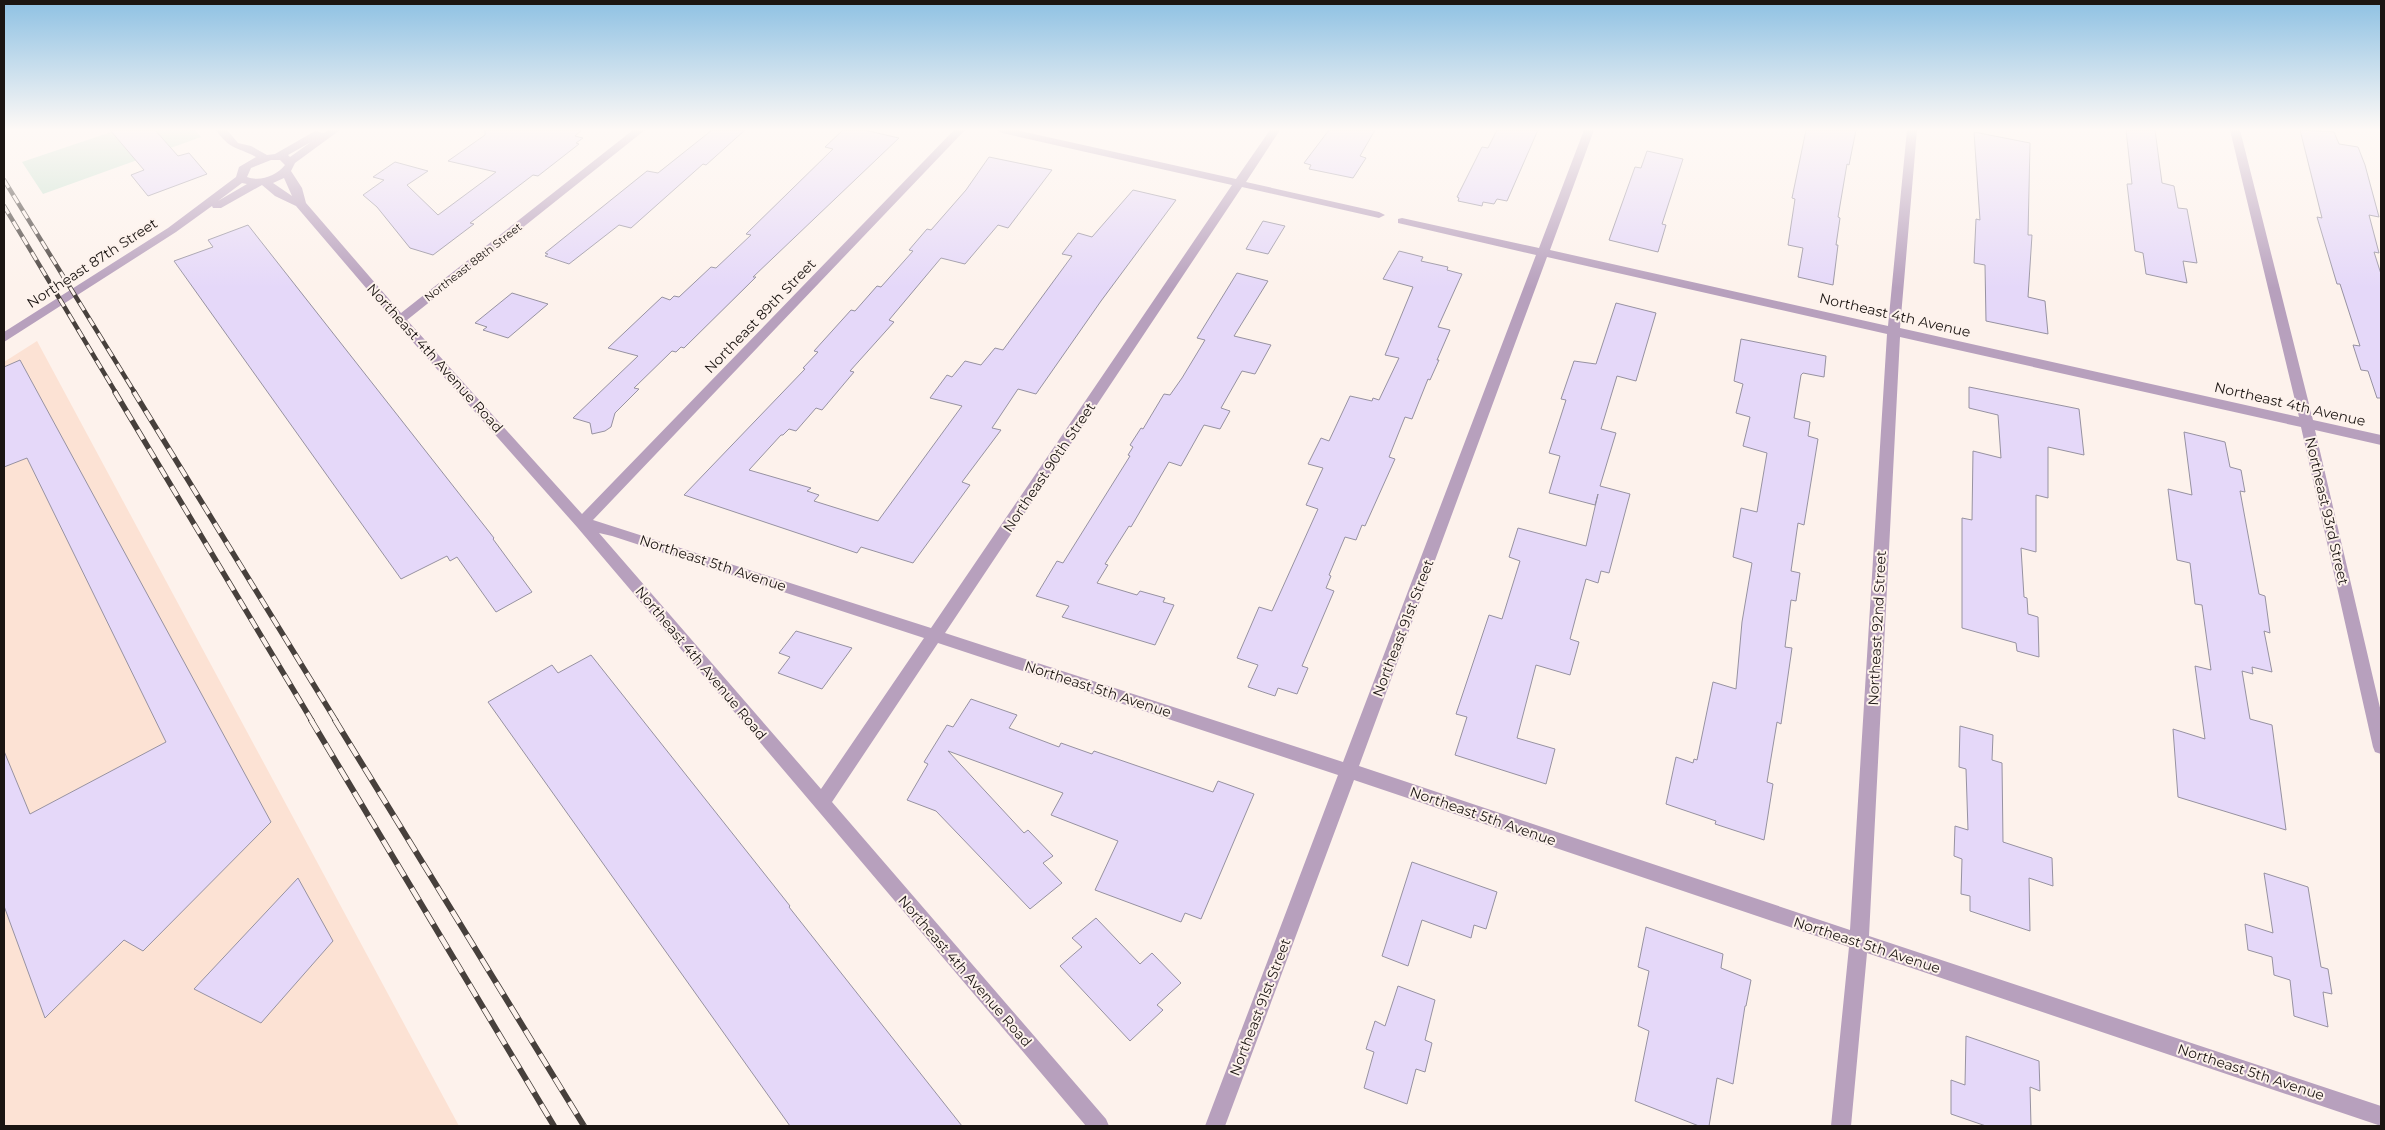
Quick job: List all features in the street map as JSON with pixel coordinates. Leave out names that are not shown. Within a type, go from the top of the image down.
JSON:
[{"type":"street","name":"Northeast 87th Street","points":[[4,338],[172,230],[235,183]]},
{"type":"street","name":"Northeast 87th Street","points":[[172,230],[260,183]]},
{"type":"street","name":"Northeast 4th Avenue Road","points":[[262,183],[279,194],[300,204],[400,320],[582,523],[1099,1126]]},
{"type":"street","name":"Northeast 4th Avenue Road","points":[[294,183],[300,204]]},
{"type":"street","name":"Northeast 88th Street","points":[[400,320],[573,183]]},
{"type":"street","name":"Northeast 89th Street","points":[[582,523],[909,183]]},
{"type":"street","points":[[1234,183],[1379,215]]},
{"type":"street","name":"Northeast 91st Street","points":[[1215,1126],[1570,183]]},
{"type":"street","name":"Northeast 92nd Street","points":[[1841,1126],[1859,942],[1894,330],[1907,183]]},
{"type":"street","name":"Northeast 93rd Street","points":[[2248,183],[2307,423],[2381,747]]},
{"type":"street","name":"Northeast 90th Street","points":[[821,804],[1240,184]]},
{"type":"street","name":"Northeast 4th Avenue","points":[[1402,221],[2381,440]]},
{"type":"street","name":"Northeast 5th Avenue","points":[[582,523],[614,531],[1350,771],[2381,1116]]},
{"type":"shaded area","points":[[37,341],[459,1126],[4,1126],[4,362]]},
{"type":"green space","points":[[36,183],[74,183],[43,194]]},
{"type":"building","points":[[137,183],[184,183],[148,196]]},
{"type":"building","points":[[380,183],[410,183],[407,185],[438,215],[482,183],[523,183],[470,223],[474,224],[433,255],[410,248],[377,207],[363,195]]},
{"type":"building","points":[[632,183],[682,183],[631,228],[619,225],[569,264],[545,256],[548,254],[545,253]]},
{"type":"building","points":[[798,183],[852,183],[753,277],[756,277],[684,348],[681,347],[676,352],[672,351],[634,388],[639,389],[615,413],[611,427],[605,431],[592,434],[590,423],[573,418],[638,356],[608,348],[662,297],[670,300],[674,296],[679,297],[711,267],[716,268],[751,235],[746,234]]},
{"type":"building","points":[[971,183],[1042,183],[1008,228],[998,225],[965,264],[941,258],[889,320],[894,322],[850,371],[854,372],[822,410],[816,408],[796,431],[789,429],[781,435],[749,470],[811,488],[807,491],[819,495],[814,501],[878,521],[962,406],[930,398],[947,375],[952,377],[965,361],[981,365],[995,348],[1003,350],[1072,256],[1062,254],[1078,233],[1092,237],[1133,190],[1176,200],[1101,301],[1036,394],[1018,389],[992,428],[1001,430],[962,482],[970,485],[913,563],[861,547],[857,553],[684,495],[805,369],[803,368],[818,352],[814,351],[851,310],[855,311],[877,286],[881,287],[913,251],[909,250],[927,229],[931,230]]},
{"type":"building","points":[[1464,183],[1515,183],[1507,201],[1497,199],[1494,204],[1483,202],[1482,206],[1458,201],[1459,198],[1457,197]]},
{"type":"building","points":[[1629,183],[1675,183],[1662,224],[1666,225],[1658,252],[1609,240]]},
{"type":"building","points":[[1795,183],[1844,183],[1838,217],[1840,218],[1833,285],[1798,277],[1803,248],[1788,245],[1795,199],[1792,198]]},
{"type":"building","points":[[1977,183],[2029,183],[2028,235],[2032,235],[2028,297],[2045,301],[2048,334],[1986,321],[1985,265],[1974,263],[1976,219],[1980,220]]},
{"type":"building","points":[[2162,183],[2174,186],[2178,208],[2187,209],[2197,263],[2183,261],[2187,283],[2146,274],[2143,253],[2135,251],[2127,184]]},
{"type":"building","points":[[2313,183],[2370,183],[2379,217],[2369,215],[2379,253],[2374,252],[2381,274],[2381,398],[2377,398],[2368,371],[2361,370],[2353,345],[2360,346],[2340,284],[2337,284],[2317,217],[2322,218]]},
{"type":"building","points":[[1263,221],[1285,226],[1268,254],[1246,249]]},
{"type":"building","points":[[248,225],[494,538],[532,592],[496,612],[457,557],[450,561],[447,556],[401,579],[174,261],[213,247],[208,240]]},
{"type":"building","points":[[1399,251],[1423,257],[1421,261],[1448,267],[1447,270],[1462,274],[1438,327],[1450,330],[1437,360],[1439,360],[1430,380],[1428,379],[1412,419],[1405,417],[1389,457],[1395,459],[1365,526],[1362,525],[1356,540],[1345,537],[1329,575],[1331,576],[1326,588],[1334,591],[1302,666],[1308,668],[1297,694],[1278,688],[1275,696],[1248,687],[1258,665],[1237,658],[1259,607],[1272,611],[1318,509],[1306,505],[1323,468],[1308,464],[1321,438],[1329,441],[1350,396],[1372,401],[1373,398],[1379,400],[1399,358],[1385,355],[1413,287],[1383,279]]},
{"type":"building","points":[[1237,273],[1268,281],[1234,336],[1271,345],[1255,374],[1242,371],[1221,408],[1230,411],[1220,429],[1204,425],[1181,466],[1169,462],[1131,527],[1129,526],[1105,564],[1108,565],[1097,583],[1137,595],[1140,591],[1165,598],[1163,602],[1174,605],[1155,645],[1062,617],[1069,606],[1036,596],[1057,561],[1063,563],[1130,456],[1128,455],[1133,447],[1130,445],[1141,428],[1143,429],[1164,394],[1170,395],[1182,378],[1205,340],[1197,338]]},
{"type":"building","points":[[512,293],[548,304],[508,338],[483,330],[487,327],[475,323]]},
{"type":"building","points":[[1616,303],[1656,313],[1636,381],[1617,376],[1601,429],[1616,433],[1600,486],[1630,494],[1609,573],[1601,571],[1598,583],[1586,579],[1570,639],[1579,642],[1570,675],[1536,665],[1517,738],[1555,749],[1546,784],[1455,755],[1467,717],[1456,714],[1489,615],[1502,619],[1520,561],[1509,557],[1518,528],[1586,546],[1598,494],[1595,505],[1549,493],[1560,456],[1549,453],[1566,400],[1561,399],[1574,361],[1596,364]]},
{"type":"building","points":[[1741,339],[1826,356],[1824,377],[1803,373],[1801,375],[1794,418],[1810,422],[1808,436],[1818,439],[1804,525],[1798,523],[1791,571],[1800,573],[1796,601],[1791,600],[1785,647],[1792,648],[1781,724],[1777,722],[1767,782],[1773,784],[1764,840],[1715,824],[1716,821],[1666,804],[1676,757],[1693,763],[1694,759],[1697,760],[1713,682],[1736,689],[1742,622],[1752,563],[1733,557],[1741,508],[1757,512],[1767,453],[1743,446],[1750,417],[1736,413],[1743,384],[1734,381]]},
{"type":"building","points":[[20,360],[271,822],[143,951],[124,940],[45,1018],[4,906],[4,751],[30,814],[166,742],[27,458],[4,467],[4,367]]},
{"type":"building","points":[[1969,387],[2079,409],[2084,455],[2048,447],[2048,498],[2036,495],[2036,552],[2021,548],[2024,597],[2027,598],[2028,614],[2038,617],[2039,657],[2017,651],[2016,643],[1962,628],[1962,518],[1972,520],[1973,451],[2001,458],[1998,415],[1969,408]]},
{"type":"building","points":[[2184,432],[2225,442],[2230,467],[2241,470],[2245,492],[2240,491],[2259,594],[2265,596],[2270,633],[2264,631],[2272,672],[2252,667],[2253,674],[2242,671],[2250,719],[2272,725],[2286,830],[2178,797],[2173,729],[2205,739],[2195,666],[2211,670],[2202,605],[2195,604],[2190,563],[2177,560],[2168,489],[2192,495]]},
{"type":"building","points":[[796,631],[852,648],[822,689],[778,673],[790,657],[779,653]]},
{"type":"building","points":[[591,655],[962,1126],[790,1126],[488,702],[552,665],[558,673]]},
{"type":"building","points":[[971,699],[1017,715],[1009,728],[1059,747],[1061,743],[1092,754],[1094,751],[1213,792],[1218,781],[1254,794],[1201,919],[1185,913],[1181,922],[1095,890],[1118,841],[1051,815],[1063,793],[948,751],[1024,833],[1028,830],[1053,856],[1043,863],[1062,883],[1030,909],[936,811],[907,800],[928,764],[924,762],[947,725],[953,727]]},
{"type":"building","points":[[1960,726],[1993,735],[1992,760],[2002,763],[2003,842],[2052,858],[2053,886],[2029,878],[2030,931],[1970,911],[1970,896],[1961,894],[1962,859],[1954,856],[1955,826],[1968,830],[1966,769],[1959,767]]},
{"type":"building","points":[[1412,862],[1497,892],[1486,929],[1474,925],[1471,938],[1422,920],[1408,966],[1382,956]]},
{"type":"building","points":[[2264,873],[2308,887],[2321,967],[2328,969],[2332,994],[2323,992],[2328,1027],[2294,1016],[2290,980],[2274,975],[2272,957],[2248,950],[2245,924],[2273,933]]},
{"type":"building","points":[[298,878],[333,941],[261,1023],[194,989]]},
{"type":"building","points":[[1096,918],[1140,964],[1152,953],[1181,983],[1157,1005],[1163,1010],[1130,1041],[1060,966],[1082,947],[1072,938]]},
{"type":"building","points":[[1646,927],[1723,954],[1721,968],[1751,980],[1733,1084],[1717,1078],[1709,1126],[1699,1126],[1635,1101],[1649,1031],[1638,1026],[1649,971],[1638,967]]},
{"type":"building","points":[[1398,986],[1435,1000],[1425,1040],[1432,1043],[1425,1072],[1416,1069],[1407,1104],[1364,1088],[1374,1052],[1366,1049],[1375,1021],[1385,1026]]},
{"type":"building","points":[[1966,1036],[2039,1061],[2040,1091],[2030,1087],[2031,1126],[1986,1126],[1951,1114],[1951,1080],[1965,1085]]},
{"type":"railway","points":[[6,183],[135,393]]},
{"type":"railway","points":[[4,206],[116,393]]},
{"type":"railway","points":[[115,392],[312,721]]},
{"type":"railway","points":[[134,392],[336,721]]},
{"type":"railway","points":[[311,720],[554,1126]]},
{"type":"railway","points":[[335,720],[584,1126]]}]
